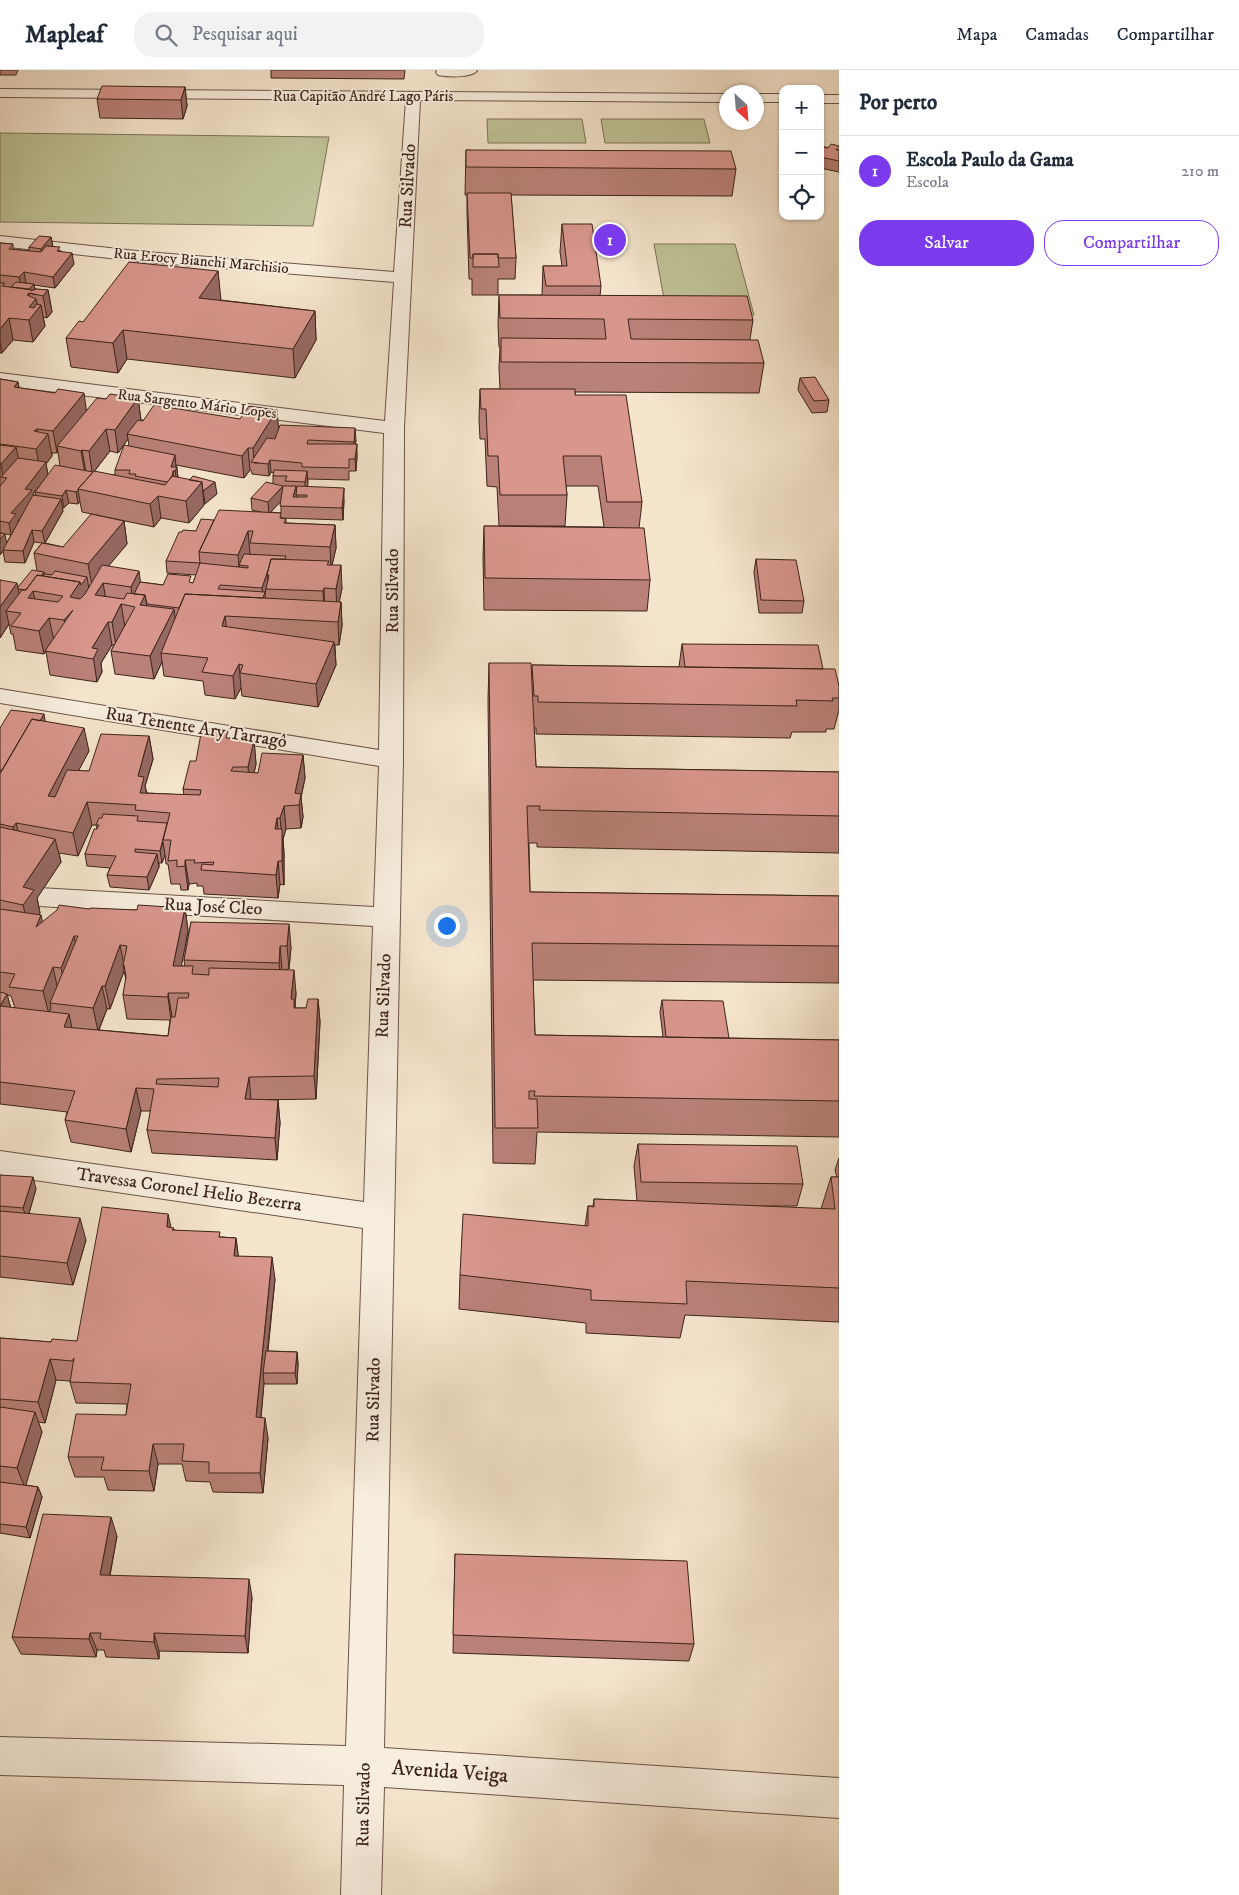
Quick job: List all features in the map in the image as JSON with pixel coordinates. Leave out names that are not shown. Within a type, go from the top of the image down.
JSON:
[{"type":"street","points":[[444,96],[443,71],[470,71],[471,96]]},
{"type":"street","name":"Rua Capitão André Lago Páris","points":[[0,93],[719,98]]},
{"type":"street","name":"Rua Silvado","points":[[361,1895],[386,917],[392,760],[394,428],[413,97]]},
{"type":"street","points":[[764,98],[779,98]]},
{"type":"street","points":[[824,99],[839,99]]},
{"type":"street","name":"Rua Erocy Bianchi Marchisio","points":[[0,241],[146,257],[403,278]]},
{"type":"street","name":"Rua Sargento Mário Lopes","points":[[0,380],[394,428]]},
{"type":"street","name":"Rua Tenente Ary Tarragô","points":[[0,696],[392,760]]},
{"type":"street","name":"Rua José Cleo","points":[[39,897],[386,917]]},
{"type":"street","name":"Travessa Coronel Helio Bezerra","points":[[0,1163],[378,1218]]},
{"type":"street","name":"Avenida Veiga","points":[[0,1756],[365,1766],[839,1798]]},
{"type":"green space","points":[[487,119],[582,119],[586,143],[488,143]]},
{"type":"green space","points":[[601,119],[704,119],[710,143],[605,143]]},
{"type":"green space","points":[[0,133],[329,137],[313,226],[0,222]]},
{"type":"green space","points":[[654,244],[735,244],[754,315],[667,315]]},
{"type":"building","points":[[102,86],[185,87],[181,100],[97,99]]},
{"type":"building","points":[[831,144],[839,146],[836,150],[839,150],[839,161],[824,158],[824,147],[828,148]]},
{"type":"building","points":[[466,150],[731,151],[736,169],[466,167]]},
{"type":"building","points":[[467,193],[511,193],[516,258],[498,258],[498,254],[473,254],[473,258],[470,258]]},
{"type":"building","points":[[562,224],[592,224],[601,286],[546,286],[543,266],[567,266]]},
{"type":"building","points":[[39,236],[51,237],[41,249],[29,247]]},
{"type":"building","points":[[0,243],[13,244],[9,249],[41,252],[46,246],[60,247],[57,251],[72,253],[53,277],[24,272],[19,277],[0,275]]},
{"type":"building","points":[[473,254],[498,254],[499,267],[473,267]]},
{"type":"building","points":[[129,262],[218,271],[199,298],[315,311],[293,349],[123,330],[113,343],[66,338],[79,321],[83,322]]},
{"type":"building","points":[[16,282],[34,284],[29,289],[11,287]]},
{"type":"building","points":[[0,283],[5,283],[2,286],[31,291],[36,289],[48,290],[43,296],[29,293],[27,295],[36,299],[29,307],[34,308],[37,304],[41,305],[29,320],[9,318],[0,329]]},
{"type":"building","points":[[499,295],[747,296],[753,320],[628,319],[631,339],[758,340],[764,363],[501,362],[501,338],[606,339],[604,319],[500,318]]},
{"type":"building","points":[[815,377],[829,400],[814,401],[800,378]]},
{"type":"building","points":[[0,379],[18,382],[14,387],[55,393],[58,389],[84,393],[53,431],[37,429],[34,431],[48,434],[36,449],[0,444]]},
{"type":"building","points":[[480,389],[575,389],[575,395],[626,395],[642,502],[607,502],[601,456],[563,456],[567,495],[500,495],[498,456],[488,456],[486,409],[481,409]]},
{"type":"building","points":[[110,394],[138,398],[115,430],[106,429],[89,451],[57,446],[97,398],[106,399]]},
{"type":"building","points":[[154,405],[240,419],[249,406],[277,410],[253,448],[248,448],[242,456],[127,434],[138,420],[143,421]]},
{"type":"building","points":[[280,425],[355,428],[354,442],[308,440],[307,444],[357,444],[355,459],[349,459],[349,468],[302,467],[302,463],[270,460],[268,464],[251,462],[267,438],[275,439]]},
{"type":"building","points":[[0,445],[16,447],[1,464],[0,464]]},
{"type":"building","points":[[124,445],[175,455],[171,467],[177,467],[173,471],[172,477],[167,482],[135,476],[136,474],[129,474],[130,470],[115,470]]},
{"type":"building","points":[[18,458],[46,462],[25,489],[32,490],[11,513],[16,514],[9,523],[0,521],[0,486],[7,478],[1,477]]},
{"type":"building","points":[[55,465],[93,472],[76,492],[66,490],[62,496],[35,492]]},
{"type":"building","points":[[274,470],[307,471],[305,482],[285,481],[287,476],[273,476]]},
{"type":"building","points":[[94,471],[165,485],[172,476],[202,482],[186,501],[158,496],[150,504],[78,489]]},
{"type":"building","points":[[193,476],[215,482],[203,491],[202,482],[189,480]]},
{"type":"building","points":[[266,482],[283,486],[268,502],[251,498]]},
{"type":"building","points":[[283,486],[296,486],[293,497],[307,497],[307,495],[296,495],[297,486],[344,488],[342,508],[280,506]]},
{"type":"building","points":[[33,495],[61,499],[42,531],[32,530],[23,551],[3,550]]},
{"type":"building","points":[[219,510],[281,513],[280,518],[286,519],[284,523],[335,525],[330,547],[250,543],[253,531],[248,531],[238,555],[199,552]]},
{"type":"building","points":[[91,514],[124,521],[88,564],[34,553],[42,543],[63,547]]},
{"type":"building","points":[[201,519],[214,520],[199,552],[200,563],[166,561],[179,532],[183,530],[196,531]]},
{"type":"building","points":[[484,526],[644,528],[650,580],[485,578]]},
{"type":"building","points":[[244,554],[286,556],[285,559],[271,559],[262,588],[220,585],[218,589],[265,592],[263,598],[185,594],[179,608],[147,604],[145,595],[134,594],[140,582],[163,585],[168,574],[191,576],[189,582],[193,583],[200,563],[248,568],[248,566],[239,565]]},
{"type":"building","points":[[271,559],[329,561],[327,565],[341,565],[336,589],[324,588],[323,591],[266,589]]},
{"type":"building","points":[[756,559],[796,560],[804,601],[761,600]]},
{"type":"building","points":[[102,565],[139,571],[131,587],[103,583],[95,595],[124,599],[127,593],[145,595],[140,605],[174,609],[150,656],[111,651],[135,607],[121,604],[112,622],[108,622],[92,648],[98,649],[93,659],[45,651],[73,610],[64,620],[49,618],[39,631],[11,626],[21,613],[6,611],[22,590],[26,590],[37,575],[80,582],[70,597],[80,599]],"holes":[[[33,591],[63,596],[58,602],[28,598]]]},
{"type":"building","points":[[32,570],[44,572],[41,576],[37,575],[26,590],[18,589],[18,587]]},
{"type":"building","points":[[55,571],[87,577],[81,585],[80,582],[43,576],[45,574],[52,575]]},
{"type":"building","points":[[0,580],[17,583],[0,607]]},
{"type":"building","points":[[185,594],[341,602],[338,622],[225,616],[222,626],[334,642],[316,684],[240,673],[243,665],[239,664],[233,676],[202,672],[208,658],[161,653]]},
{"type":"building","points":[[682,644],[818,645],[823,669],[685,667]]},
{"type":"building","points":[[489,663],[531,663],[536,767],[839,772],[839,816],[539,810],[540,806],[527,806],[530,892],[839,896],[839,946],[532,943],[535,1035],[839,1040],[839,1101],[534,1096],[535,1091],[529,1091],[529,1099],[537,1099],[538,1128],[495,1128]]},
{"type":"building","points":[[532,665],[835,669],[839,686],[839,698],[832,698],[833,701],[796,700],[797,706],[538,702],[538,696],[534,696]]},
{"type":"building","points":[[11,710],[44,714],[40,721],[32,719],[2,770],[0,770],[0,728]]},
{"type":"building","points":[[32,719],[84,728],[48,796],[55,797],[67,770],[89,771],[101,734],[149,736],[138,776],[144,777],[140,793],[200,795],[201,790],[183,789],[190,761],[196,761],[202,728],[228,731],[226,738],[254,740],[248,767],[233,767],[231,771],[258,773],[262,753],[303,755],[295,793],[301,794],[299,805],[284,806],[280,818],[277,818],[275,829],[282,829],[282,861],[278,861],[276,875],[201,870],[202,864],[213,865],[214,862],[194,863],[195,860],[185,860],[185,866],[177,867],[177,860],[168,861],[171,840],[163,840],[170,813],[135,810],[136,805],[87,802],[73,833],[16,823],[13,827],[0,824],[0,774]]},
{"type":"building","points":[[103,814],[138,816],[137,821],[167,823],[160,851],[135,849],[135,852],[157,854],[147,877],[107,875],[116,856],[85,854],[94,829],[97,829],[99,825],[96,825]]},
{"type":"building","points":[[0,827],[55,839],[23,887],[34,890],[23,905],[0,900]]},
{"type":"building","points":[[59,905],[89,909],[137,910],[138,905],[185,908],[173,966],[193,966],[192,974],[209,975],[209,968],[294,970],[291,999],[294,999],[294,1008],[306,1008],[308,999],[318,999],[314,1076],[249,1077],[245,1099],[278,1100],[275,1138],[147,1130],[154,1089],[136,1088],[126,1129],[65,1120],[75,1091],[0,1082],[0,1006],[69,1014],[64,1027],[168,1036],[171,1017],[175,1017],[178,998],[188,998],[189,993],[168,993],[168,997],[123,995],[126,977],[123,965],[127,946],[120,945],[105,986],[102,986],[93,1008],[50,1003],[78,936],[74,936],[61,968],[53,967],[43,991],[9,987],[15,974],[0,972],[0,909],[41,915],[36,927],[57,910]],"holes":[[[219,1078],[218,1087],[156,1084],[157,1079]]]},
{"type":"building","points":[[191,922],[289,924],[287,946],[280,946],[279,963],[184,960]]},
{"type":"building","points":[[0,992],[7,994],[0,1006]]},
{"type":"building","points":[[662,1000],[723,1001],[729,1038],[666,1037]]},
{"type":"building","points":[[638,1144],[797,1146],[803,1184],[641,1182]]},
{"type":"building","points":[[0,1175],[33,1177],[23,1208],[0,1206]]},
{"type":"building","points":[[831,1177],[839,1177],[839,1288],[686,1281],[687,1304],[591,1300],[591,1290],[460,1275],[463,1214],[588,1226],[588,1206],[594,1207],[594,1199],[835,1209]]},
{"type":"building","points":[[102,1207],[168,1214],[167,1227],[174,1228],[172,1230],[220,1232],[219,1237],[236,1238],[234,1256],[272,1257],[256,1417],[265,1418],[260,1473],[209,1473],[209,1462],[182,1461],[184,1444],[153,1444],[149,1471],[101,1470],[104,1457],[68,1457],[76,1414],[126,1415],[131,1384],[70,1382],[74,1358],[72,1361],[50,1359],[38,1402],[0,1399],[0,1338],[51,1342],[52,1339],[77,1341]]},
{"type":"building","points":[[0,1211],[80,1218],[67,1263],[0,1256]]},
{"type":"building","points":[[266,1351],[297,1352],[295,1373],[263,1373]]},
{"type":"building","points":[[0,1407],[35,1412],[17,1468],[0,1466]]},
{"type":"building","points":[[0,1482],[38,1487],[26,1527],[0,1524]]},
{"type":"building","points":[[43,1514],[111,1517],[100,1575],[249,1579],[245,1636],[154,1633],[154,1642],[100,1639],[101,1633],[90,1633],[89,1639],[12,1637]]},
{"type":"building","points":[[455,1554],[687,1561],[694,1644],[453,1635]]},
{"type":"place","name":"Escola Paulo da Gama","points":[[610,240]]}]
